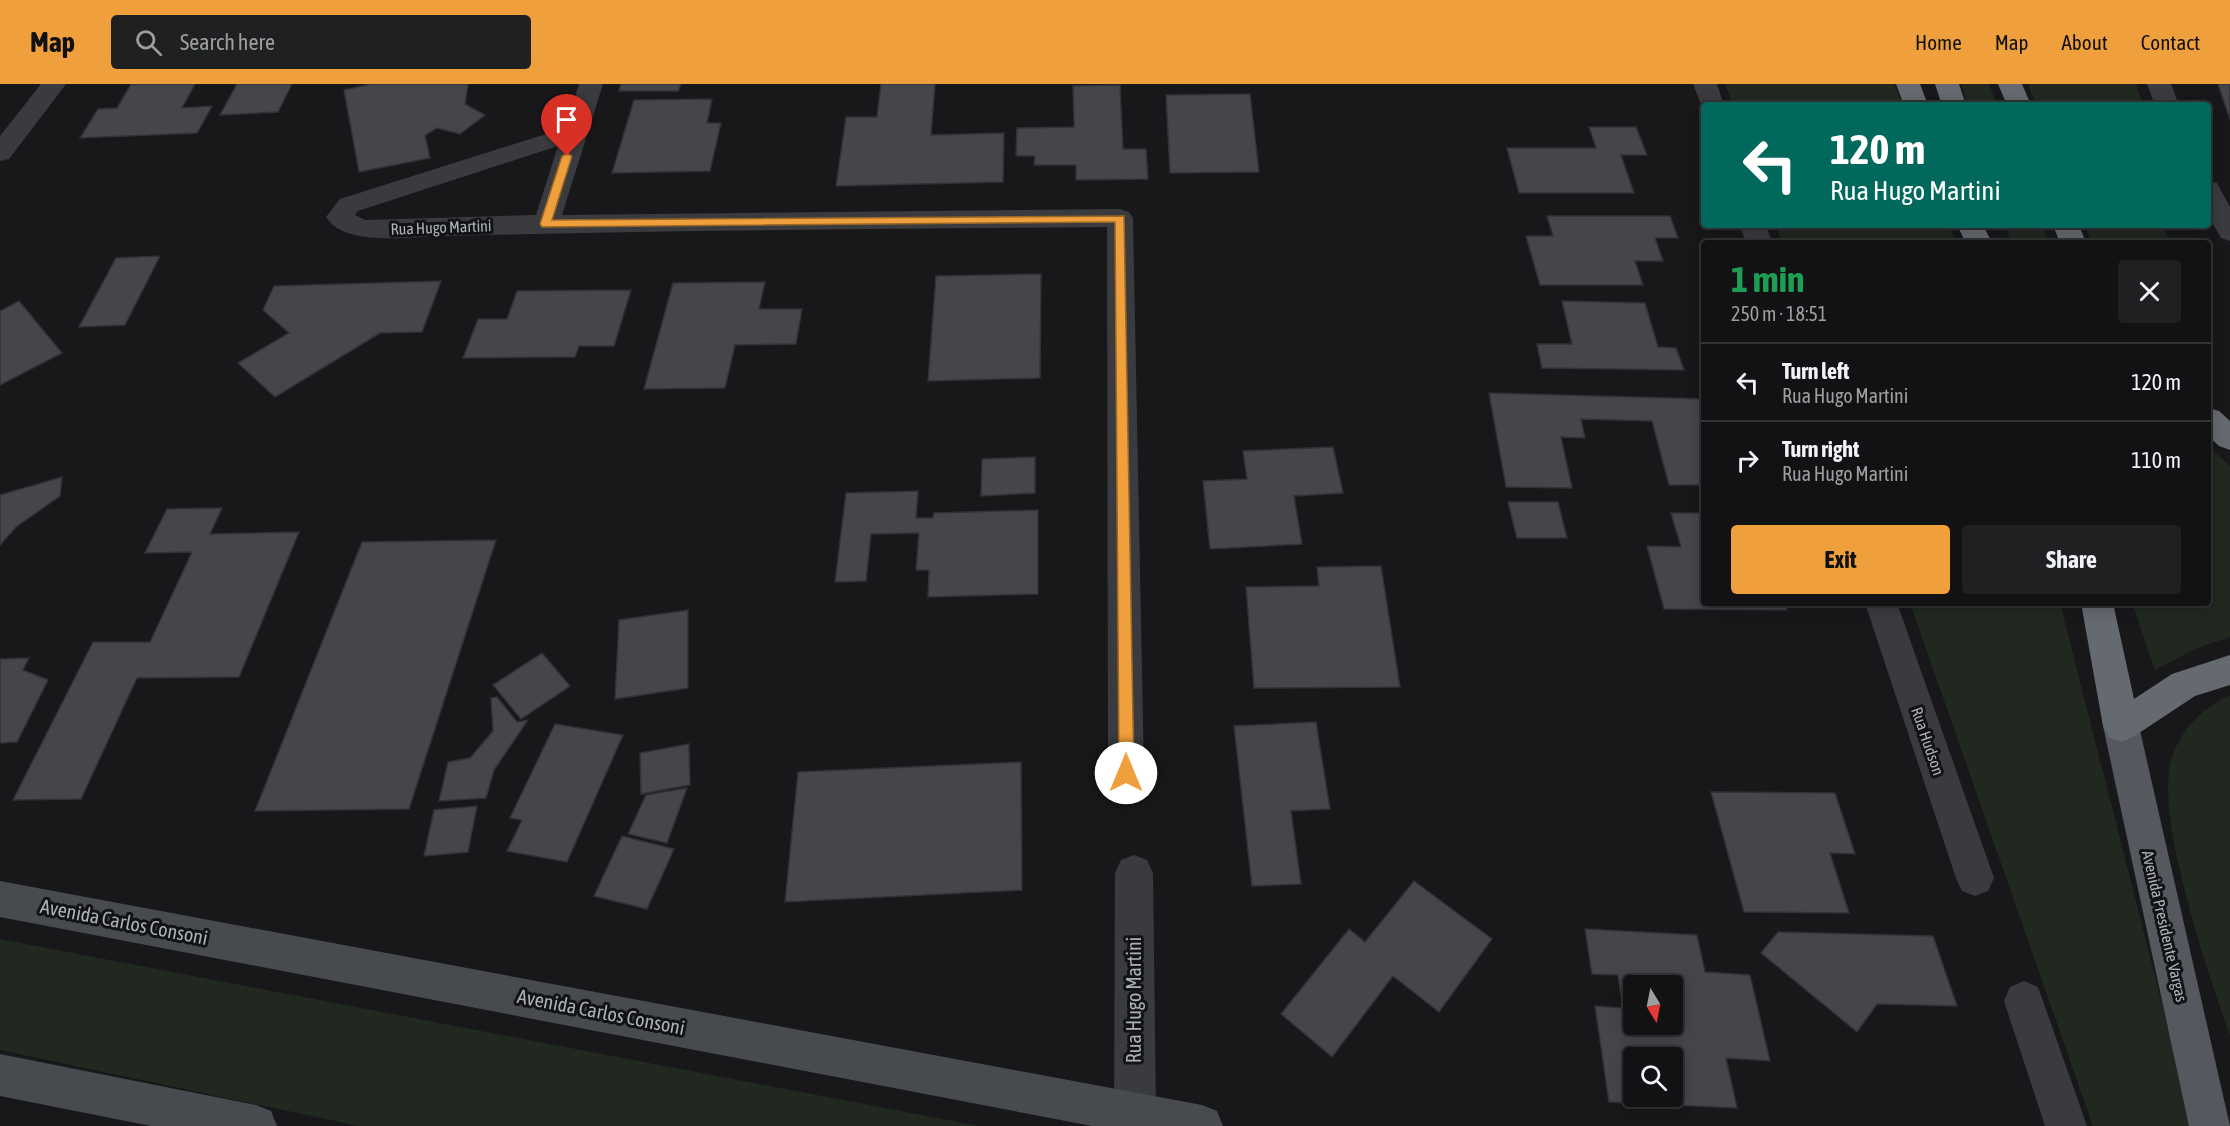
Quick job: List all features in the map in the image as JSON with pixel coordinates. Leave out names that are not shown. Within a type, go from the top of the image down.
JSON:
[{"type":"highway","points":[[1908,84],[1915,102]]},
{"type":"highway","points":[[1947,84],[1953,102]]},
{"type":"highway","points":[[2010,84],[2018,102]]},
{"type":"highway","points":[[2211,422],[2230,438]]},
{"type":"highway","points":[[2098,606],[2121,726],[2184,685],[2230,670]]},
{"type":"main road","name":"Avenida Presidente Vargas","points":[[2121,726],[2210,1126]]},
{"type":"main road","name":"Avenida Carlos Consoni","points":[[0,899],[1133,1120],[1202,1126]]},
{"type":"main road","points":[[0,1075],[256,1126]]},
{"type":"street","points":[[0,153],[54,84]]},
{"type":"street","points":[[546,224],[591,84]]},
{"type":"street","points":[[1705,84],[1711,102]]},
{"type":"street","points":[[2159,84],[2166,102]]},
{"type":"street","name":"Rua Hugo Martini","points":[[574,134],[349,205],[339,217],[362,229],[546,224],[1120,218],[1126,773]]},
{"type":"street","points":[[2219,203],[2230,232]]},
{"type":"street","name":"Rua Hudson","points":[[1882,606],[1975,878]]},
{"type":"street","name":"Rua Hugo Martini","points":[[1133,1120],[1134,873]]},
{"type":"street","points":[[2024,1001],[2067,1126]]},
{"type":"shaded area","points":[[1725,84],[1894,84],[1902,102],[1732,102]]},
{"type":"shaded area","points":[[1961,84],[1989,84],[1996,102],[1967,102]]},
{"type":"shaded area","points":[[2028,84],[2136,84],[2142,102],[2035,102]]},
{"type":"shaded area","points":[[1777,228],[1950,228],[1955,240],[1781,240]]},
{"type":"shaded area","points":[[2006,228],[2043,228],[2048,240],[2010,240]]},
{"type":"shaded area","points":[[2086,228],[2164,228],[2169,240],[2122,240],[2090,238]]},
{"type":"shaded area","points":[[2211,449],[2230,466],[2230,637],[2197,648],[2155,670],[2133,606],[2211,606]]},
{"type":"shaded area","points":[[1911,606],[2061,606],[2193,1126],[2093,1126]]},
{"type":"shaded area","points":[[2230,695],[2230,1036],[2198,938],[2177,858],[2168,787],[2171,761],[2186,730],[2202,713]]},
{"type":"shaded area","points":[[0,939],[979,1126],[359,1126],[0,1050]]},
{"type":"building","points":[[131,84],[195,84],[182,108],[212,106],[197,133],[80,138],[98,109],[117,108]]},
{"type":"building","points":[[237,84],[292,84],[278,112],[220,115]]},
{"type":"building","points":[[371,84],[468,84],[465,104],[485,115],[460,134],[437,128],[425,135],[430,158],[359,172],[344,90]]},
{"type":"building","points":[[621,84],[681,84],[678,91],[619,91]]},
{"type":"building","points":[[881,84],[935,84],[931,135],[1004,133],[1003,182],[836,186],[846,117],[877,117]]},
{"type":"building","points":[[2218,84],[2230,84],[2230,119]]},
{"type":"building","points":[[1120,85],[1123,149],[1146,149],[1148,179],[1076,180],[1076,165],[1034,165],[1035,156],[1016,156],[1017,128],[1074,127],[1073,86]]},
{"type":"building","points":[[1250,94],[1259,172],[1170,173],[1166,95]]},
{"type":"building","points":[[712,99],[707,123],[721,123],[710,171],[612,173],[634,100]]},
{"type":"building","points":[[1589,127],[1636,127],[1647,155],[1621,155],[1634,193],[1519,193],[1507,148],[1596,148]]},
{"type":"building","points":[[1547,216],[1670,216],[1678,238],[1655,238],[1663,261],[1635,261],[1643,285],[1540,285],[1526,236],[1553,236]]},
{"type":"building","points":[[160,256],[125,325],[79,327],[116,258]]},
{"type":"building","points":[[1041,274],[1040,378],[928,381],[936,276]]},
{"type":"building","points":[[441,281],[422,332],[380,333],[275,397],[238,363],[289,333],[263,310],[274,286]]},
{"type":"building","points":[[765,282],[759,309],[802,309],[796,344],[735,345],[725,388],[644,389],[673,283]]},
{"type":"building","points":[[631,290],[614,346],[579,346],[575,357],[463,358],[478,319],[507,319],[517,291]]},
{"type":"building","points":[[19,301],[62,353],[0,385],[0,311]]},
{"type":"building","points":[[1562,301],[1645,303],[1658,347],[1676,348],[1684,370],[1542,368],[1537,344],[1572,344]]},
{"type":"building","points":[[1489,393],[1701,399],[1701,485],[1669,485],[1652,421],[1581,419],[1585,438],[1561,437],[1572,488],[1506,487]]},
{"type":"building","points":[[1333,447],[1343,493],[1294,496],[1302,544],[1210,549],[1203,481],[1247,479],[1243,451]]},
{"type":"building","points":[[1035,457],[1035,493],[981,496],[982,459]]},
{"type":"building","points":[[62,477],[60,496],[16,527],[0,545],[0,495]]},
{"type":"building","points":[[918,491],[916,518],[933,518],[934,513],[1038,510],[1038,594],[928,597],[929,570],[916,570],[919,533],[871,534],[866,581],[835,582],[846,493]]},
{"type":"building","points":[[1508,502],[1558,502],[1567,538],[1517,538]]},
{"type":"building","points":[[222,508],[210,534],[299,532],[239,677],[137,678],[81,799],[13,800],[93,642],[150,642],[192,552],[145,553],[167,509]]},
{"type":"building","points":[[1671,513],[1701,513],[1701,606],[1786,606],[1787,610],[1664,609],[1647,546],[1681,547]]},
{"type":"building","points":[[496,540],[409,809],[255,811],[362,542]]},
{"type":"building","points":[[1381,566],[1400,687],[1254,688],[1246,587],[1319,586],[1317,567]]},
{"type":"building","points":[[688,610],[688,688],[615,699],[619,620]]},
{"type":"building","points":[[542,653],[570,686],[521,719],[493,685]]},
{"type":"building","points":[[29,658],[23,670],[48,680],[17,742],[0,743],[0,659]]},
{"type":"building","points":[[497,697],[517,722],[528,720],[494,770],[486,798],[439,801],[448,762],[470,758],[493,731],[491,698]]},
{"type":"building","points":[[1316,722],[1330,809],[1291,811],[1301,884],[1252,886],[1234,726]]},
{"type":"building","points":[[555,724],[623,735],[567,862],[507,851],[522,820],[510,818]]},
{"type":"building","points":[[689,744],[690,785],[641,794],[640,753]]},
{"type":"building","points":[[1021,762],[1022,890],[785,902],[798,772]]},
{"type":"building","points":[[687,788],[667,843],[628,834],[646,795]]},
{"type":"building","points":[[1711,792],[1835,793],[1855,854],[1830,853],[1849,913],[1744,912]]},
{"type":"building","points":[[477,806],[468,852],[424,856],[434,810]]},
{"type":"building","points":[[622,836],[674,849],[647,909],[594,896]]},
{"type":"building","points":[[1414,881],[1492,939],[1439,1012],[1393,976],[1332,1057],[1281,1014],[1349,929],[1365,942]]},
{"type":"building","points":[[1585,929],[1697,935],[1705,972],[1750,975],[1770,1061],[1726,1058],[1737,1108],[1683,1105],[1683,1047],[1623,1047],[1623,1103],[1609,1102],[1595,1006],[1623,1008],[1618,975],[1592,974]]},
{"type":"building","points":[[1778,932],[1933,936],[1957,1006],[1877,1004],[1857,1032],[1761,953]]},
{"type":"route","points":[[567,156],[546,224],[1120,218],[1126,773]]}]
